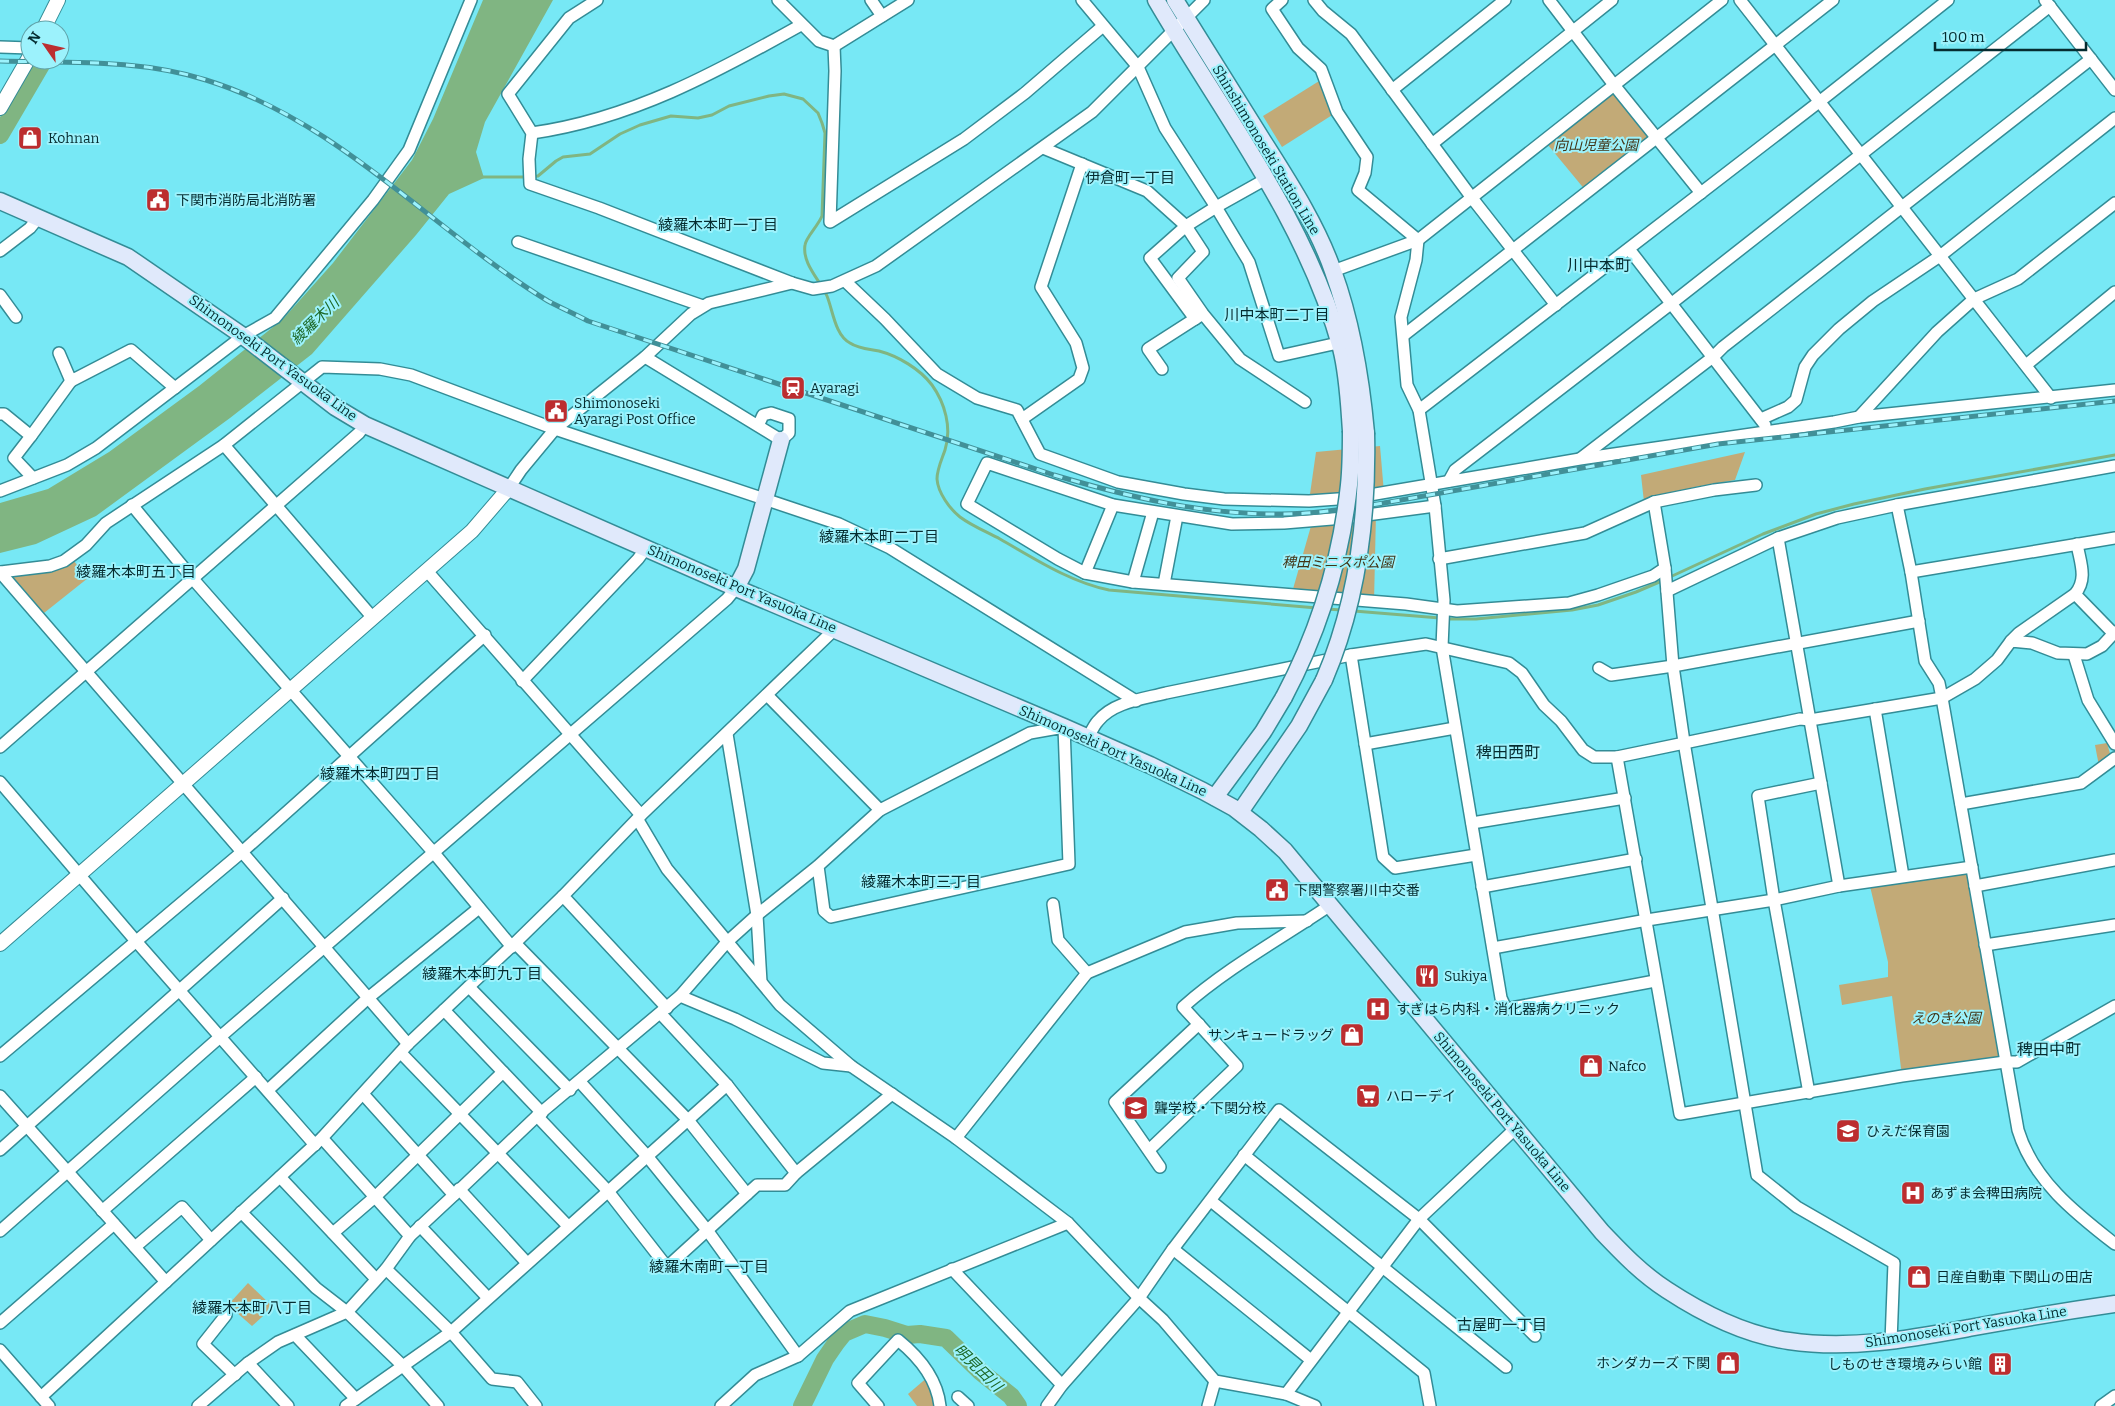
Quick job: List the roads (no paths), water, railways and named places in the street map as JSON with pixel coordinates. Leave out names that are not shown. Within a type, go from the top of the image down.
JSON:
[{"type":"main road","name":"Shinshimonoseki Station Line","points":[[1156,0],[1288,216],[1326,303],[1346,341]]},
{"type":"main road","name":"Shinshimonoseki Station Line","points":[[1175,0],[1280,168],[1334,271],[1346,341],[1348,385],[1359,432],[1367,482],[1364,533],[1350,605],[1338,649],[1324,680],[1299,726],[1240,812]]},
{"type":"main road","name":"Shimonoseki Port Yasuoka Line","points":[[0,201],[128,257],[245,338],[336,407],[365,425],[736,588],[1064,727],[1215,797],[1240,812],[1261,828],[1284,851],[1602,1232],[1642,1272],[1690,1303],[1737,1326],[1787,1341],[1849,1345],[1891,1342],[2115,1304]]},
{"type":"main road","name":"Shinshimonoseki Station Line","points":[[1215,797],[1263,732],[1284,697],[1313,636],[1334,570],[1359,432]]},
{"type":"main road","points":[[736,588],[746,569],[782,440]]},
{"type":"street","points":[[48,20],[58,0]]},
{"type":"street","points":[[597,0],[569,18],[508,94],[532,134],[529,169],[530,184],[599,208],[792,283],[815,288],[845,281],[876,266],[1044,148],[1092,112],[1204,0]]},
{"type":"street","points":[[778,0],[819,41],[834,46]]},
{"type":"street","points":[[871,0],[882,16]]},
{"type":"street","points":[[834,46],[908,0]]},
{"type":"street","points":[[1082,0],[1138,67],[1165,128],[1249,262],[1279,356],[1346,341]]},
{"type":"street","points":[[1282,0],[1272,9],[1298,48],[1321,69],[1336,112],[1367,157],[1365,173],[1358,190],[1418,240]]},
{"type":"street","points":[[1314,0],[1323,11],[1351,34],[1472,198],[1556,305]]},
{"type":"street","points":[[1392,90],[1505,0]]},
{"type":"street","points":[[1549,0],[1614,86],[1701,194]]},
{"type":"street","points":[[1432,144],[1612,0]]},
{"type":"street","points":[[1334,271],[1418,240],[1722,0]]},
{"type":"street","points":[[1740,0],[2052,398]]},
{"type":"street","points":[[1404,335],[1833,0]]},
{"type":"street","points":[[1419,410],[1701,194],[1948,0]]},
{"type":"street","points":[[0,491],[67,465],[96,448],[175,388],[275,318],[374,200],[409,150],[468,1]]},
{"type":"street","points":[[1449,480],[1455,470],[1672,304],[1862,154],[2048,3],[2115,90]]},
{"type":"street","points":[[532,134],[570,128],[651,101],[717,72],[801,25]]},
{"type":"street","points":[[834,46],[835,71],[830,222],[964,139],[1024,93],[1103,26]]},
{"type":"street","points":[[0,47],[20,48]]},
{"type":"street","points":[[1580,459],[1713,357],[1761,317],[2091,58]]},
{"type":"street","points":[[0,108],[22,70]]},
{"type":"street","points":[[1761,419],[1788,407],[1796,400],[1805,367],[1813,355],[1839,329],[1873,302],[1940,256],[2115,118]]},
{"type":"street","points":[[1044,148],[1146,192],[1186,226],[1203,252],[1178,278],[1199,316]]},
{"type":"street","points":[[1022,419],[1079,379],[1083,368],[1076,343],[1041,287],[1082,164]]},
{"type":"street","points":[[1266,179],[1186,226],[1150,258],[1199,316],[1240,359],[1305,402]]},
{"type":"street","points":[[1859,417],[1937,332],[1974,299],[2018,279],[2115,203]]},
{"type":"street","points":[[0,251],[30,228],[38,218]]},
{"type":"street","points":[[1418,240],[1416,260],[1402,317],[1407,385],[1419,410],[1435,506],[1443,615],[1442,646],[1501,998],[1506,1009],[1655,981]]},
{"type":"street","points":[[518,242],[703,306]]},
{"type":"street","points":[[1628,249],[1761,419],[1768,431]]},
{"type":"street","points":[[845,281],[886,319],[937,374],[977,398],[1017,410],[1040,454],[1118,482],[1224,499],[1309,501],[1352,498],[1580,459],[1859,417],[2115,390]]},
{"type":"street","points":[[0,944],[472,531],[509,488],[521,470],[555,429],[645,357],[691,314],[703,306],[792,283]]},
{"type":"street","points":[[2026,365],[2115,292]]},
{"type":"street","points":[[0,295],[16,316],[0,309]]},
{"type":"street","points":[[1162,369],[1148,349],[1199,316]]},
{"type":"street","points":[[33,478],[14,458],[71,382],[131,350],[175,388]]},
{"type":"street","points":[[59,353],[71,382]]},
{"type":"street","points":[[645,357],[758,426],[782,440],[789,432],[789,419],[771,413],[763,415],[758,426]]},
{"type":"street","points":[[568,1226],[460,1114],[404,1049],[368,998],[325,946],[0,572],[50,566],[64,561],[86,545],[106,523],[224,445],[300,381],[322,367],[380,369],[411,375],[439,384],[475,400],[555,429],[839,524],[890,548],[1136,701]]},
{"type":"street","points":[[0,414],[4,414],[31,436]]},
{"type":"street","points":[[0,747],[359,434],[365,425]]},
{"type":"street","points":[[224,445],[373,618]]},
{"type":"street","points":[[1435,506],[1284,523],[1232,524],[1113,506],[987,463],[967,504],[1058,559],[1085,573],[1133,582],[1443,615],[1457,611],[1569,603],[1598,595],[1665,570]]},
{"type":"street","points":[[1667,588],[1778,538],[1837,518],[1897,505],[2115,466]]},
{"type":"street","points":[[1439,558],[1585,533],[1654,502],[1714,490],[1756,485]]},
{"type":"street","points":[[1654,502],[1667,588],[1672,666],[1757,1175],[1797,1208],[1894,1263],[1891,1342]]},
{"type":"street","points":[[132,505],[193,579],[349,756],[479,908],[513,945],[688,1120],[747,1194]]},
{"type":"street","points":[[1897,505],[1911,572],[1925,661],[1939,683],[1942,698],[2018,1130],[2030,1159],[2049,1186],[2093,1227],[2115,1244]]},
{"type":"street","points":[[1085,573],[1113,506]]},
{"type":"street","points":[[1133,582],[1153,512]]},
{"type":"street","points":[[1164,584],[1177,516]]},
{"type":"street","points":[[1778,538],[1839,886]]},
{"type":"street","points":[[1911,572],[2115,538]]},
{"type":"street","points":[[1088,738],[1097,721],[1110,709],[1136,701],[1166,693],[1351,655],[1426,644],[1442,646],[1509,663],[1522,673],[1544,705],[1561,720],[1583,750],[1594,757],[1617,757],[1800,719],[1810,720],[1942,698],[1975,679],[1997,660],[2019,633],[2075,594],[2083,581],[2077,544]]},
{"type":"street","points":[[522,681],[638,559],[646,548]]},
{"type":"street","points":[[427,571],[485,635],[522,681],[571,734],[639,817],[667,869],[780,1005],[851,1066],[956,1138],[1068,1223],[1139,1298],[1164,1320],[1215,1380],[1286,1394],[1315,1406]]},
{"type":"street","points":[[0,1231],[220,1037],[727,599],[736,588]]},
{"type":"street","points":[[2011,641],[2032,643],[2058,653],[2074,655],[2087,654],[2102,646],[2114,633],[2075,594]]},
{"type":"street","points":[[1599,668],[1611,675],[1919,622]]},
{"type":"street","points":[[41,1397],[319,1142],[404,1049],[563,896],[639,817],[834,630]]},
{"type":"street","points":[[0,1056],[135,940],[242,852],[485,635]]},
{"type":"street","points":[[1351,655],[1383,857],[1395,868],[1476,855]]},
{"type":"street","points":[[2074,655],[2088,700],[2115,744]]},
{"type":"street","points":[[767,695],[880,810]]},
{"type":"street","points":[[1875,709],[1903,876]]},
{"type":"street","points":[[198,1406],[248,1363],[278,1342],[347,1312],[386,1269],[410,1236],[420,1226],[540,1114],[664,1011],[680,996],[727,942],[756,915],[818,866],[880,810],[1030,733],[1064,727],[1069,864],[832,917],[824,911],[818,866]]},
{"type":"street","points":[[1365,744],[1455,728]]},
{"type":"street","points":[[727,734],[756,915],[761,982]]},
{"type":"street","points":[[1617,757],[1647,920],[1655,981],[1680,1114],[1902,1076],[2017,1062],[2115,1006]]},
{"type":"street","points":[[1961,804],[2081,783],[2115,758]]},
{"type":"street","points":[[0,782],[135,940],[256,1077],[319,1142],[376,1196],[410,1236]]},
{"type":"street","points":[[1809,1093],[1774,900],[1758,796],[1821,783]]},
{"type":"street","points":[[1472,823],[1625,798]]},
{"type":"street","points":[[1482,887],[1636,859]]},
{"type":"street","points":[[1975,886],[2115,860]]},
{"type":"street","points":[[1493,948],[1647,920],[1774,900],[1839,886],[1972,867]]},
{"type":"street","points":[[563,896],[727,1085],[796,1173]]},
{"type":"street","points":[[0,1150],[283,898]]},
{"type":"street","points":[[1053,904],[1058,940],[1087,973]]},
{"type":"street","points":[[1149,1150],[1237,1066],[1183,1007],[1208,986],[1328,906]]},
{"type":"street","points":[[268,1090],[368,998],[479,908]]},
{"type":"street","points":[[956,1138],[1087,973],[1185,932],[1237,923],[1307,921]]},
{"type":"street","points":[[1985,945],[2115,925]]},
{"type":"street","points":[[469,987],[570,1090]]},
{"type":"street","points":[[680,996],[735,1019],[823,1063],[851,1066]]},
{"type":"street","points":[[444,1010],[503,1072],[607,1190],[667,1266],[757,1185],[785,1185],[796,1173],[892,1094]]},
{"type":"street","points":[[1160,1167],[1115,1102],[1199,1024]]},
{"type":"street","points":[[333,1233],[376,1196],[503,1072]]},
{"type":"street","points":[[102,1211],[256,1077]]},
{"type":"street","points":[[580,1082],[647,1156],[707,1230],[798,1356]]},
{"type":"street","points":[[295,1335],[351,1403],[451,1332],[607,1190],[727,1085]]},
{"type":"street","points":[[363,1094],[417,1155],[457,1192],[527,1263]]},
{"type":"street","points":[[0,1096],[166,1282]]},
{"type":"street","points":[[1047,1406],[1062,1385],[1139,1298],[1173,1249],[1211,1202],[1279,1110],[1419,1219],[1534,1336]]},
{"type":"street","points":[[1286,1394],[1347,1312],[1384,1268],[1419,1219],[1516,1128]]},
{"type":"street","points":[[1244,1155],[1506,1367]]},
{"type":"street","points":[[280,1177],[376,1279]]},
{"type":"street","points":[[1211,1202],[1424,1373],[1430,1406]]},
{"type":"street","points":[[135,1247],[182,1207],[211,1240]]},
{"type":"street","points":[[241,1212],[316,1288],[347,1312],[403,1366],[438,1406]]},
{"type":"street","points":[[721,1406],[755,1376],[798,1356],[850,1311],[1068,1223]]},
{"type":"street","points":[[0,1323],[114,1224]]},
{"type":"street","points":[[420,1226],[488,1298]]},
{"type":"street","points":[[1173,1249],[1311,1360]]},
{"type":"street","points":[[386,1269],[451,1332],[492,1380],[517,1382],[536,1406]]},
{"type":"street","points":[[952,1269],[1062,1385]]},
{"type":"street","points":[[226,1315],[203,1344],[235,1375]]},
{"type":"street","points":[[878,1406],[858,1383],[898,1340],[916,1354],[930,1375],[937,1391],[940,1406]]},
{"type":"street","points":[[0,1350],[49,1406]]},
{"type":"street","points":[[248,1363],[288,1406]]},
{"type":"street","points":[[1208,1406],[1215,1380]]},
{"type":"street","points":[[2101,1406],[2115,1396]]},
{"type":"street","points":[[958,1397],[968,1406]]},
{"type":"water","name":"綾羅木川","points":[[483,0],[553,0],[485,122],[476,152],[484,178],[449,194],[416,235],[312,354],[230,418],[96,516],[36,544],[0,553],[0,503],[48,489],[109,452],[199,386],[283,319],[333,263],[412,160],[433,119]]},
{"type":"waterway","points":[[0,135],[38,70]]},
{"type":"waterway","points":[[481,177],[538,176],[563,157],[590,154],[620,134],[640,125],[671,116],[698,118],[712,115],[729,106],[784,94],[803,99],[818,113],[825,133],[822,216],[806,242],[806,259],[827,296],[835,322],[845,339],[857,346],[879,351],[901,360],[927,379],[937,392],[944,408],[948,433],[937,479],[942,495],[956,514],[969,523],[1067,576],[1109,590],[1317,608]]},
{"type":"waterway","points":[[1670,577],[1763,534],[1816,514],[1925,489],[2115,455]]},
{"type":"waterway","points":[[1446,619],[1476,619],[1572,610],[1598,605],[1664,580]]},
{"type":"waterway","points":[[1326,609],[1342,610]]},
{"type":"waterway","points":[[1354,611],[1440,618]]},
{"type":"waterway","name":"明見田川","points":[[802,1406],[825,1359],[836,1343],[844,1333],[865,1324],[907,1335],[920,1334],[946,1338],[981,1372],[1011,1396],[1018,1406]]},
{"type":"railway","points":[[0,61],[130,65],[156,68],[206,80],[254,98],[299,122],[342,149],[505,273],[548,301],[588,321],[1054,475],[1110,491],[1195,508],[1253,514],[1295,514],[1333,510],[1384,503],[1718,444],[2115,401]]},
{"type":"place","name":"Kohnan","points":[[30,138]]},
{"type":"place","name":"下関市消防局北消防署","points":[[158,200]]},
{"type":"place","name":"Ayaragi","points":[[793,388]]},
{"type":"place","name":"Shimonoseki Ayaragi Post Office","points":[[556,411]]},
{"type":"place","name":"下関警察署川中交番","points":[[1277,890]]},
{"type":"place","name":"Sukiya","points":[[1427,976]]},
{"type":"place","name":"すぎはら内科・消化器病クリニック","points":[[1378,1009]]},
{"type":"place","name":"サンキュードラッグ","points":[[1352,1035]]},
{"type":"place","name":"Nafco","points":[[1591,1066]]},
{"type":"place","name":"ハローデイ","points":[[1368,1096]]},
{"type":"place","name":"聾学校・下関分校","points":[[1136,1108]]},
{"type":"place","name":"ひえだ保育園","points":[[1848,1131]]},
{"type":"place","name":"あずま会稗田病院","points":[[1913,1193]]},
{"type":"place","name":"日産自動車 下関山の田店","points":[[1919,1277]]},
{"type":"place","name":"ホンダカーズ 下関","points":[[1728,1363]]},
{"type":"place","name":"しものせき環境みらい館","points":[[2000,1364]]},
{"type":"district","name":"伊倉町一丁目","points":[[1130,178]]},
{"type":"district","name":"綾羅木本町一丁目","points":[[718,225]]},
{"type":"district","name":"川中本町","points":[[1599,265]]},
{"type":"district","name":"川中本町二丁目","points":[[1277,315]]},
{"type":"district","name":"綾羅木本町二丁目","points":[[879,537]]},
{"type":"district","name":"綾羅木本町五丁目","points":[[136,572]]},
{"type":"district","name":"稗田西町","points":[[1508,752]]},
{"type":"district","name":"綾羅木本町四丁目","points":[[380,774]]},
{"type":"district","name":"綾羅木本町三丁目","points":[[921,882]]},
{"type":"district","name":"綾羅木本町九丁目","points":[[482,974]]},
{"type":"district","name":"稗田中町","points":[[2049,1049]]},
{"type":"district","name":"綾羅木南町一丁目","points":[[709,1267]]},
{"type":"district","name":"綾羅木本町八丁目","points":[[252,1308]]},
{"type":"district","name":"古屋町一丁目","points":[[1502,1325]]},
{"type":"park label","name":"向山児童公園","points":[[1596,145]]},
{"type":"park label","name":"稗田ミニスポ公園","points":[[1338,562]]},
{"type":"park label","name":"えのき公園","points":[[1946,1018]]}]
